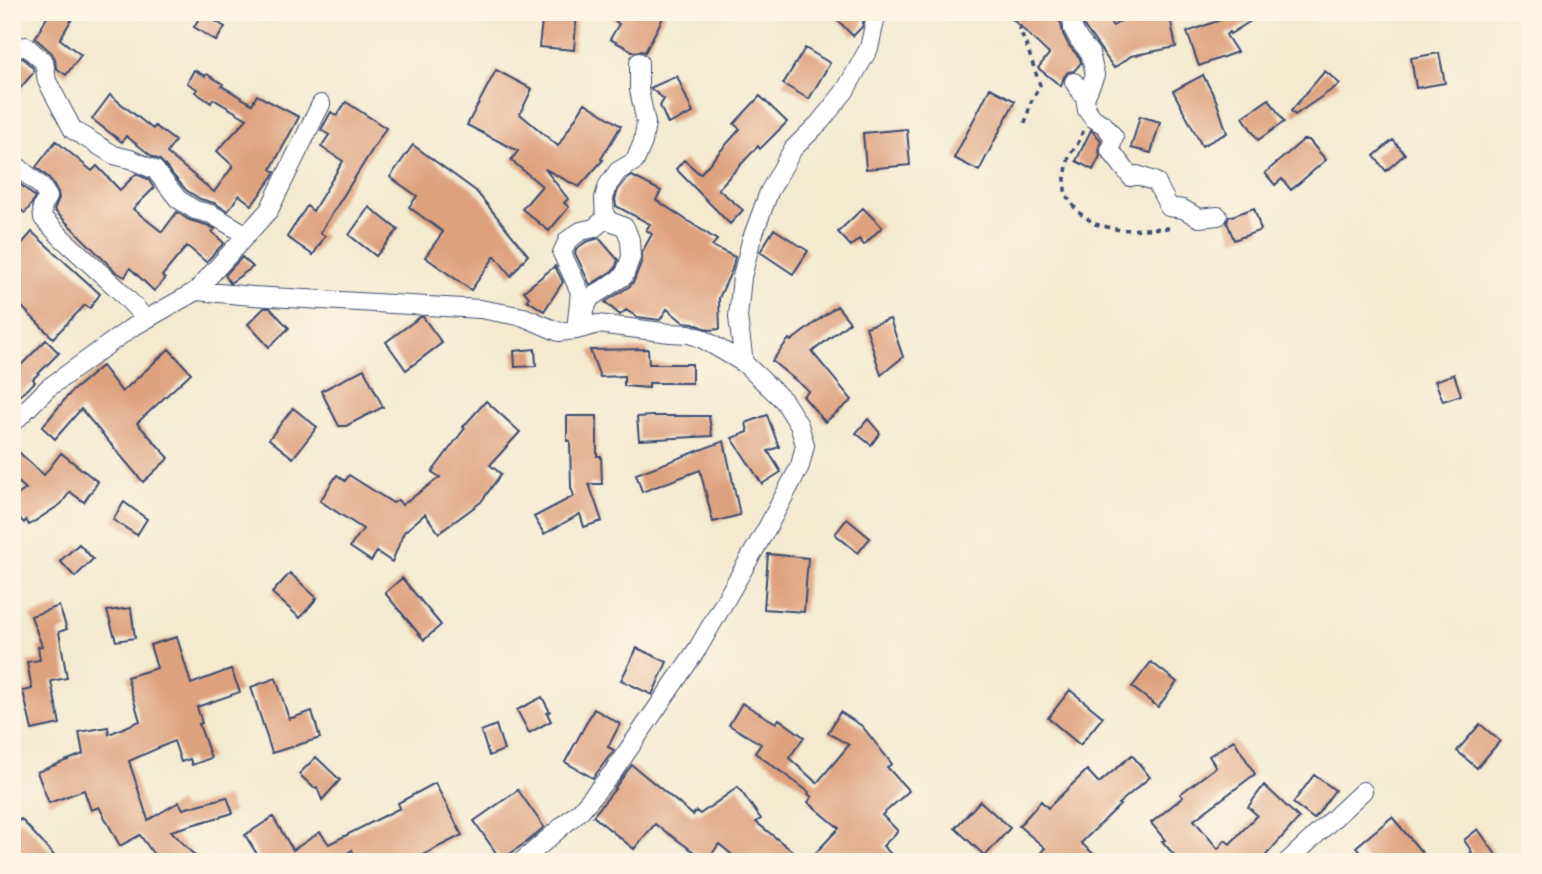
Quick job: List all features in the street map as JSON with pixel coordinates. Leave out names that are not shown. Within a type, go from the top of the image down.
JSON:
[{"type":"street","points":[[744,363],[738,317],[742,277],[751,240],[769,192],[793,149],[845,91],[869,48],[877,12]]},
{"type":"street","points":[[1072,12],[1073,29],[1090,54],[1095,75],[1086,104]]},
{"type":"street","points":[[12,49],[26,46],[44,62],[47,81],[73,130],[114,155],[155,170],[178,199],[195,210],[212,214],[247,235]]},
{"type":"street","points":[[605,219],[604,198],[608,185],[618,171],[635,161],[643,142],[646,123],[639,90],[639,62]]},
{"type":"street","points":[[1074,82],[1093,118],[1104,125],[1114,137],[1110,150],[1131,177],[1137,174],[1156,182],[1169,207],[1208,217]]},
{"type":"street","points":[[12,424],[48,388],[131,328],[196,291],[270,210],[321,104]]},
{"type":"street","points":[[12,162],[41,186],[48,198],[42,207],[43,218],[146,319]]},
{"type":"street","points":[[576,330],[580,292],[562,253],[568,240],[582,231],[594,228],[605,219]]},
{"type":"street","points":[[576,330],[590,298],[624,276],[631,257],[630,240],[625,227],[605,219]]},
{"type":"street","points":[[196,291],[480,309],[524,317],[559,332],[598,324],[689,334],[744,363],[784,401],[799,425],[805,445],[800,466],[698,648],[613,772],[582,810],[521,862]]},
{"type":"street","points":[[1287,862],[1363,791]]},
{"type":"path","points":[[1025,123],[1031,102],[1040,85],[1029,48],[1019,29],[1028,12]]},
{"type":"path","points":[[1086,104],[1084,127],[1069,156],[1065,177],[1065,194],[1078,212],[1095,224],[1120,230],[1188,227],[1208,217]]},
{"type":"building","points":[[50,12],[76,12],[60,39],[81,55],[66,75],[56,68],[52,53],[35,38]]},
{"type":"building","points":[[543,12],[577,12],[574,50],[539,47]]},
{"type":"building","points":[[605,12],[666,12],[645,52],[634,52],[610,39],[619,24]]},
{"type":"building","points":[[830,12],[857,12],[864,19],[862,27],[853,36]]},
{"type":"building","points":[[1005,12],[1051,12],[1061,23],[1069,46],[1081,63],[1074,71],[1068,72],[1061,86],[1038,68],[1049,54]]},
{"type":"building","points":[[1089,12],[1102,12],[1113,26],[1125,18],[1169,12],[1176,47],[1131,56],[1114,68],[1084,26],[1084,16]]},
{"type":"building","points":[[1242,12],[1265,12],[1226,35],[1237,52],[1199,66],[1187,32]]},
{"type":"building","points":[[202,13],[225,27],[216,41],[194,27]]},
{"type":"building","points":[[805,48],[830,63],[809,99],[783,84]]},
{"type":"building","points":[[1439,53],[1445,83],[1416,88],[1411,58]]},
{"type":"building","points":[[23,58],[34,72],[12,98],[12,60]]},
{"type":"building","points":[[194,70],[205,76],[207,74],[252,104],[257,95],[299,117],[271,169],[275,172],[273,176],[252,205],[239,195],[228,211],[200,199],[186,190],[160,160],[126,136],[122,142],[92,119],[110,95],[153,129],[155,126],[175,141],[167,153],[214,192],[233,166],[217,151],[247,119],[213,99],[211,103],[195,92],[197,89],[187,83]]},
{"type":"building","points":[[496,70],[532,89],[520,114],[558,146],[585,103],[621,126],[601,159],[603,160],[579,187],[545,169],[568,199],[564,203],[569,207],[549,231],[522,209],[542,186],[511,160],[518,151],[467,125]]},
{"type":"building","points":[[1325,71],[1340,84],[1295,115],[1291,111]]},
{"type":"building","points":[[1203,75],[1216,100],[1227,133],[1202,146],[1173,91]]},
{"type":"building","points":[[677,76],[693,113],[668,124],[660,106],[664,99],[650,88]]},
{"type":"building","points":[[990,88],[1015,101],[979,171],[954,158]]},
{"type":"building","points":[[760,96],[787,122],[760,149],[758,146],[718,189],[743,210],[730,224],[676,169],[684,160],[700,174],[740,129],[734,124]]},
{"type":"building","points":[[1269,99],[1284,122],[1258,140],[1243,117]]},
{"type":"building","points":[[346,102],[386,128],[320,233],[325,236],[313,255],[287,237],[307,206],[313,211],[343,161],[321,147],[329,135],[321,130],[331,112],[337,116]]},
{"type":"building","points":[[1140,116],[1160,122],[1151,153],[1131,148]]},
{"type":"building","points":[[907,129],[910,165],[866,169],[863,133]]},
{"type":"building","points":[[1091,130],[1101,140],[1100,156],[1093,170],[1076,161]]},
{"type":"building","points":[[1303,140],[1309,140],[1326,160],[1291,190],[1282,179],[1275,185],[1265,173]]},
{"type":"building","points":[[1393,140],[1405,154],[1386,171],[1374,156]]},
{"type":"building","points":[[56,141],[92,171],[97,166],[120,190],[136,174],[148,179],[154,188],[133,209],[162,232],[177,212],[189,220],[215,229],[212,232],[224,243],[206,262],[187,246],[162,276],[165,279],[154,291],[130,268],[125,277],[116,272],[54,210],[59,198],[58,192],[49,178],[36,167]]},
{"type":"building","points":[[413,145],[476,191],[528,255],[511,276],[495,256],[471,290],[425,257],[443,232],[409,207],[417,196],[390,177]]},
{"type":"building","points":[[632,176],[661,191],[656,200],[717,240],[712,246],[735,257],[719,298],[720,329],[709,330],[683,322],[667,309],[660,320],[637,317],[626,310],[620,315],[605,302],[634,281],[642,260],[642,252],[652,234],[646,230],[650,224],[616,206],[618,190]]},
{"type":"building","points":[[12,177],[35,197],[25,213],[12,203]]},
{"type":"building","points":[[369,207],[398,230],[376,256],[349,235]]},
{"type":"building","points":[[863,208],[882,227],[864,245],[859,239],[851,246],[838,232]]},
{"type":"building","points":[[1254,208],[1261,230],[1234,240],[1227,222],[1229,217]]},
{"type":"building","points":[[774,229],[808,251],[793,274],[760,252]]},
{"type":"building","points":[[32,232],[100,294],[90,308],[85,305],[53,338],[12,297],[12,255]]},
{"type":"building","points":[[599,238],[618,260],[615,269],[590,285],[575,253],[576,249],[586,242]]},
{"type":"building","points":[[242,257],[253,267],[230,283],[225,275]]},
{"type":"building","points":[[555,266],[563,282],[544,311],[527,300],[529,297],[524,291]]},
{"type":"building","points":[[837,306],[850,322],[812,352],[852,400],[825,422],[803,396],[809,391],[772,361],[789,339],[791,341]]},
{"type":"building","points":[[264,308],[270,308],[289,328],[269,347],[248,324]]},
{"type":"building","points":[[423,317],[442,343],[406,370],[386,342]]},
{"type":"building","points":[[890,319],[903,357],[881,375],[866,327]]},
{"type":"building","points":[[46,340],[59,353],[33,379],[35,382],[12,402],[12,355],[21,365]]},
{"type":"building","points":[[169,349],[191,373],[137,423],[169,458],[143,482],[81,409],[55,439],[42,427],[71,392],[102,366],[122,392]]},
{"type":"building","points":[[535,349],[536,366],[515,367],[514,351]]},
{"type":"building","points":[[648,349],[649,364],[692,364],[692,383],[649,383],[649,388],[624,386],[624,376],[600,377],[590,350]]},
{"type":"building","points":[[364,369],[383,407],[346,426],[339,426],[321,391]]},
{"type":"building","points":[[1454,374],[1461,395],[1443,401],[1435,381]]},
{"type":"building","points":[[486,401],[520,432],[490,465],[501,474],[481,502],[439,533],[425,514],[404,532],[392,562],[377,552],[371,561],[350,547],[363,529],[320,501],[337,475],[345,481],[349,475],[393,503],[398,500],[402,505],[440,477],[432,472],[465,428],[463,427]]},
{"type":"building","points":[[293,408],[317,427],[293,458],[269,439]]},
{"type":"building","points":[[767,415],[779,447],[768,451],[781,472],[762,484],[732,438],[748,432],[746,423]]},
{"type":"building","points":[[567,416],[597,416],[597,456],[601,456],[602,484],[589,484],[602,521],[584,527],[580,514],[544,534],[534,517],[574,496],[571,488]]},
{"type":"building","points":[[709,416],[712,436],[639,440],[637,417]]},
{"type":"building","points":[[868,419],[880,433],[871,445],[856,433]]},
{"type":"building","points":[[724,441],[740,515],[713,522],[700,470],[642,492],[636,474]]},
{"type":"building","points":[[12,446],[44,475],[61,453],[98,482],[84,502],[70,492],[61,504],[29,525],[26,520],[24,523],[12,510],[12,499],[26,489],[12,476]]},
{"type":"building","points":[[124,502],[147,519],[137,535],[113,520]]},
{"type":"building","points":[[847,519],[870,538],[858,553],[835,534]]},
{"type":"building","points":[[79,544],[93,559],[75,577],[60,561]]},
{"type":"building","points":[[768,554],[808,558],[804,612],[764,609]]},
{"type":"building","points":[[290,573],[317,598],[300,618],[272,593]]},
{"type":"building","points":[[402,578],[441,625],[424,640],[385,593]]},
{"type":"building","points":[[59,606],[67,629],[59,632],[67,678],[51,681],[60,724],[32,730],[23,691],[32,689],[27,662],[40,660],[38,647],[42,646],[31,616]]},
{"type":"building","points":[[131,608],[135,638],[116,641],[107,611]]},
{"type":"building","points":[[177,637],[191,684],[231,669],[240,692],[197,707],[202,723],[199,724],[211,758],[192,765],[190,759],[181,762],[174,741],[129,761],[148,820],[179,802],[183,809],[227,797],[233,813],[171,831],[201,862],[159,862],[140,835],[120,846],[99,807],[91,810],[84,790],[49,803],[37,772],[83,754],[79,732],[108,727],[109,734],[140,721],[127,677],[157,668],[150,645]]},
{"type":"building","points":[[637,648],[667,662],[652,695],[621,680]]},
{"type":"building","points":[[1151,662],[1177,682],[1158,707],[1132,687]]},
{"type":"building","points":[[276,678],[289,719],[312,711],[320,738],[272,753],[251,687]]},
{"type":"building","points":[[1070,690],[1103,717],[1080,745],[1048,718]]},
{"type":"building","points":[[542,697],[550,712],[547,713],[551,721],[529,733],[517,710]]},
{"type":"building","points":[[742,703],[776,723],[779,719],[804,737],[789,758],[817,783],[849,745],[828,733],[840,712],[862,726],[892,764],[887,767],[909,791],[882,815],[898,831],[883,846],[899,862],[807,862],[839,828],[808,802],[812,797],[809,792],[755,753],[761,744],[729,725]]},
{"type":"building","points":[[594,709],[620,724],[608,747],[614,750],[593,778],[565,762]]},
{"type":"building","points":[[1480,724],[1500,741],[1477,768],[1457,751]]},
{"type":"building","points":[[496,725],[504,750],[489,756],[481,731]]},
{"type":"building","points":[[1234,740],[1255,774],[1194,820],[1218,849],[1225,840],[1230,844],[1257,815],[1248,807],[1264,785],[1299,818],[1260,862],[1180,862],[1151,823],[1183,797],[1180,794],[1216,767],[1209,756]]},
{"type":"building","points":[[1132,755],[1150,777],[1118,804],[1120,805],[1081,843],[1103,862],[1032,862],[1045,848],[1019,826],[1041,801],[1048,808],[1087,770],[1099,783]]},
{"type":"building","points":[[316,757],[340,780],[322,800],[317,787],[314,788],[299,774]]},
{"type":"building","points":[[632,765],[693,815],[696,811],[700,814],[738,787],[761,819],[756,822],[806,862],[741,862],[719,844],[707,861],[655,824],[634,849],[593,816]]},
{"type":"building","points":[[1314,775],[1335,790],[1314,819],[1293,803]]},
{"type":"building","points":[[435,783],[462,835],[409,862],[358,862],[352,850],[339,859],[340,862],[262,862],[245,835],[273,817],[293,850],[320,832],[329,844],[400,808],[398,803]]},
{"type":"building","points":[[518,790],[544,827],[501,860],[474,821]]},
{"type":"building","points":[[980,801],[1010,828],[985,856],[955,828]]},
{"type":"building","points":[[1392,817],[1430,862],[1367,862],[1356,847]]},
{"type":"building","points":[[21,819],[60,862],[12,862],[12,826]]},
{"type":"building","points":[[1478,829],[1501,862],[1458,862],[1472,852],[1464,840]]}]
